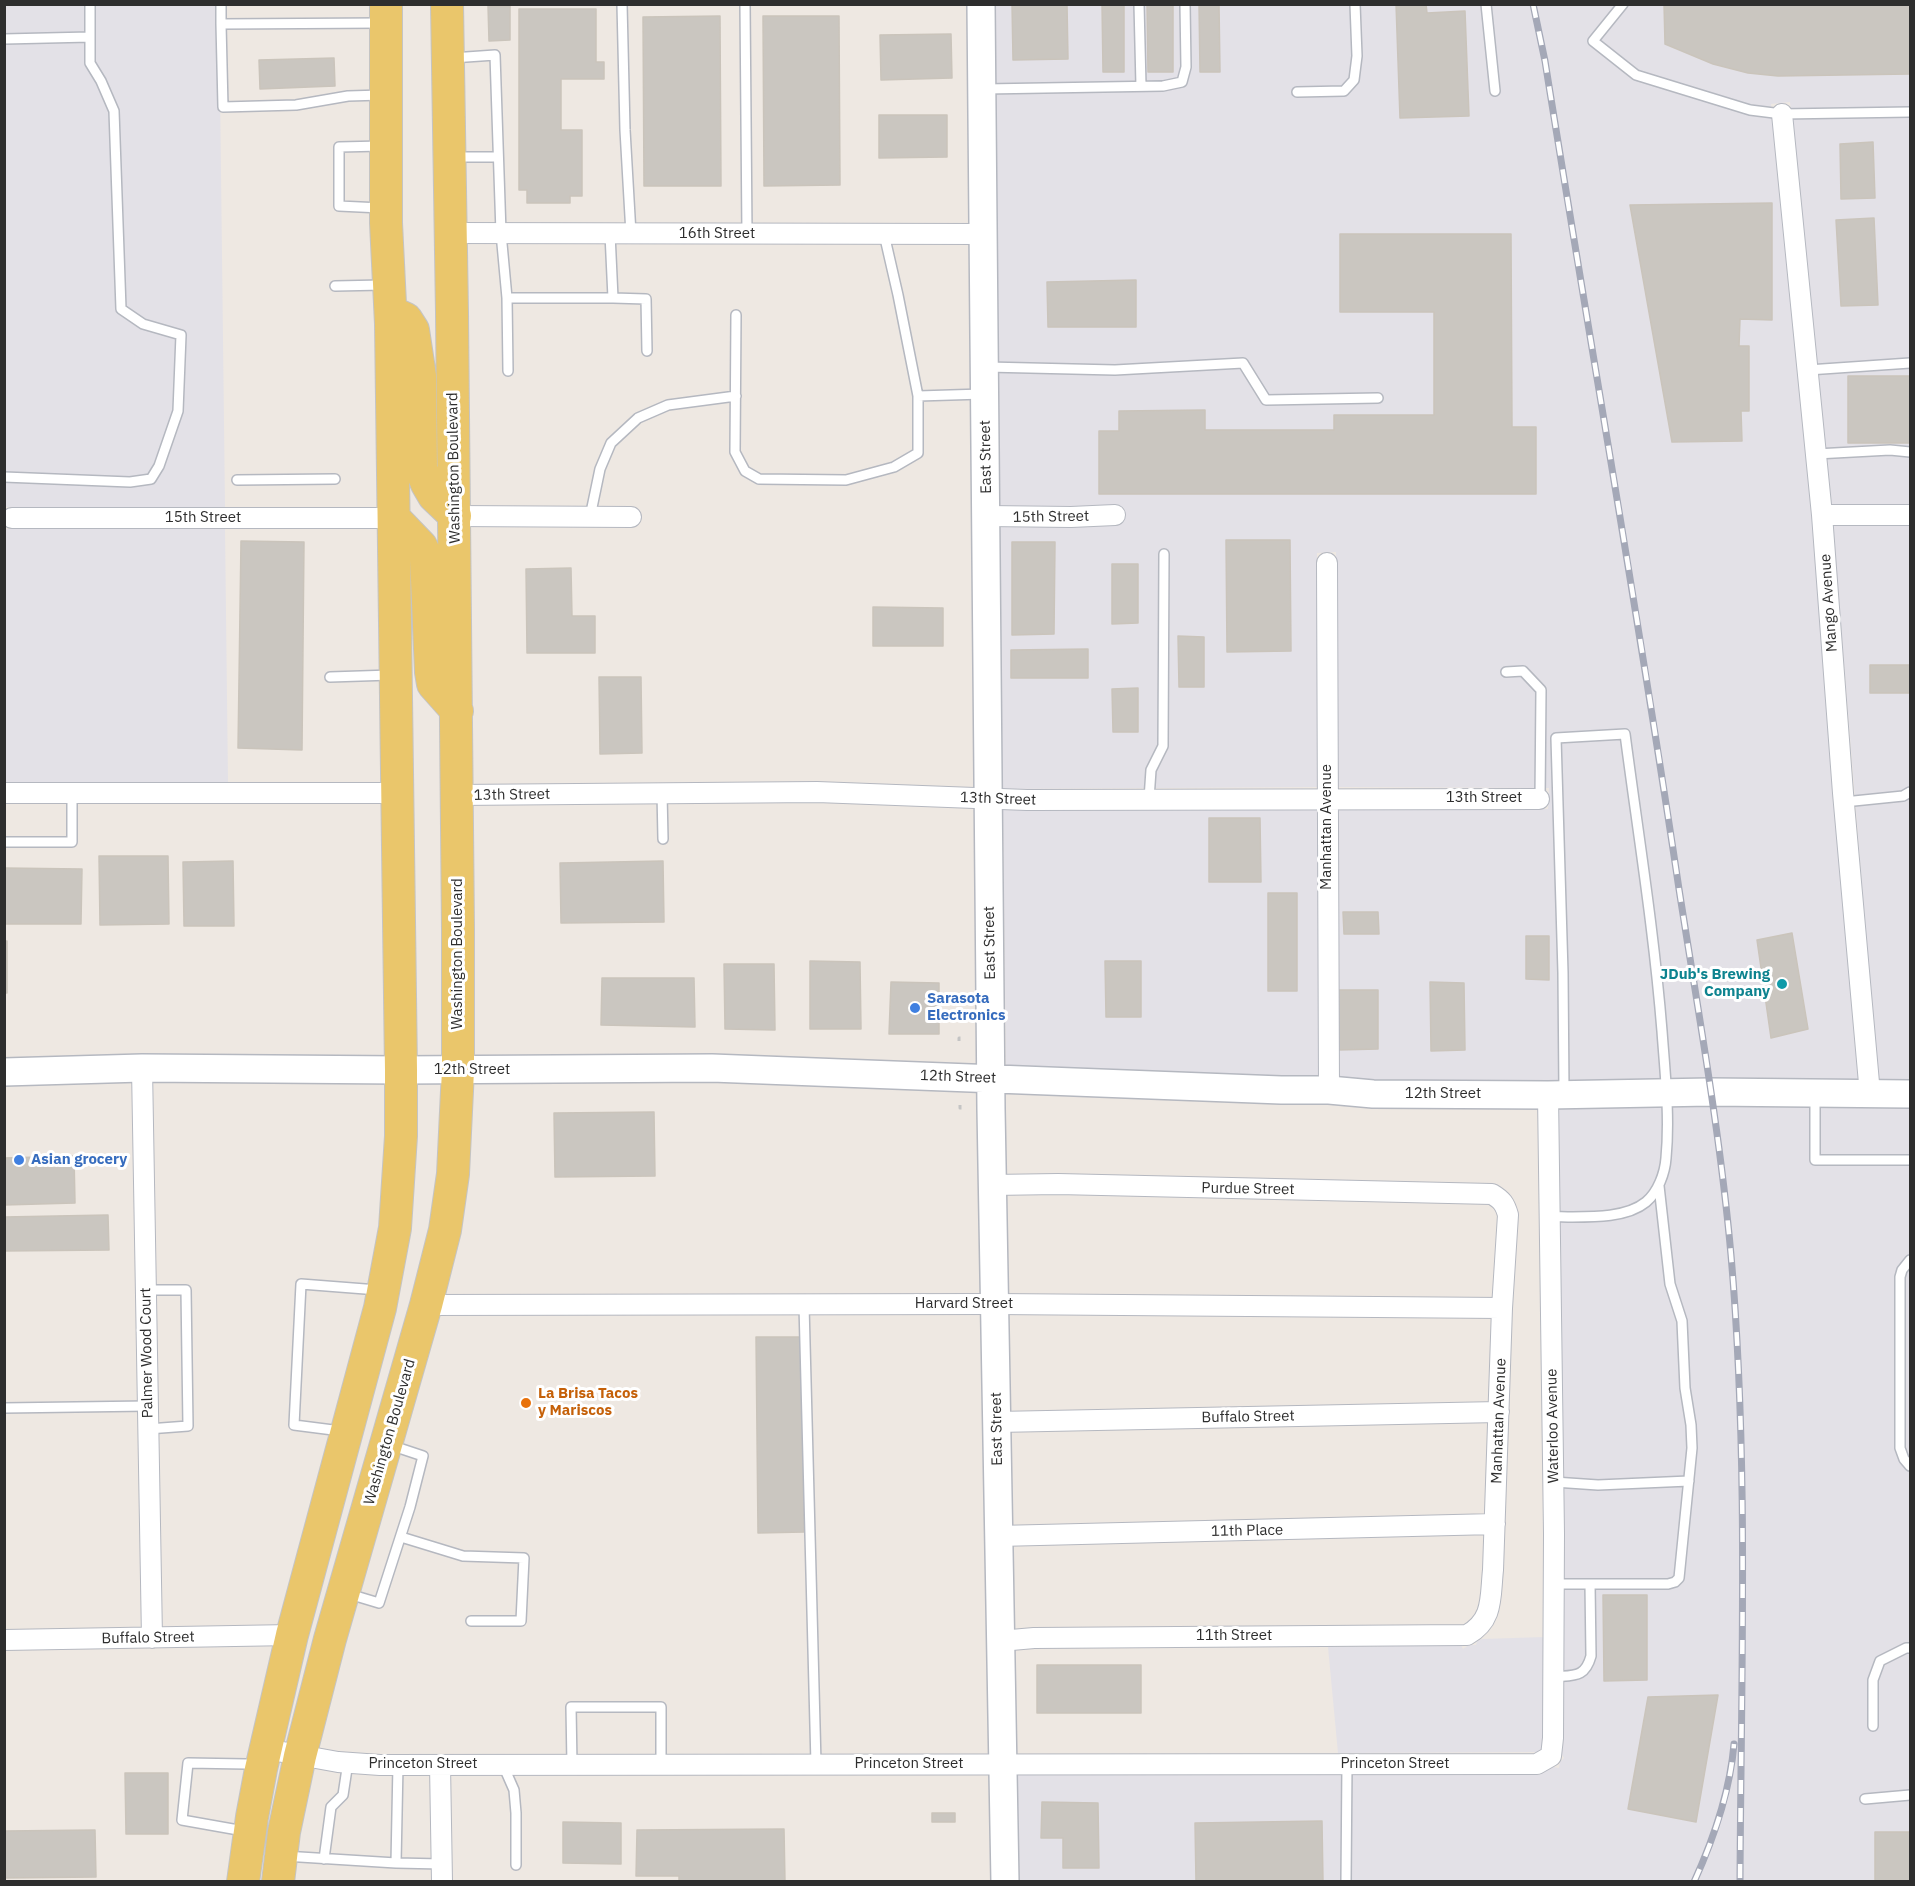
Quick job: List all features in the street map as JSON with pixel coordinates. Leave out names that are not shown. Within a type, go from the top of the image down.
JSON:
[{"type":"main road","name":"Washington Boulevard","points":[[279,1868],[300,1756],[426,1305],[445,1230],[453,1174],[458,1070],[457,711],[447,4]]},
{"type":"main road","points":[[243,1881],[249,1832],[263,1759],[292,1635],[380,1308],[395,1228],[401,1136],[401,1070],[386,14]]},
{"type":"main road","points":[[390,299],[399,314],[414,330],[420,376],[421,469],[434,496],[455,516]]},
{"type":"main road","points":[[394,518],[417,541],[426,556],[433,684],[457,711]]},
{"type":"street","name":"East Street","points":[[981,4],[992,1185],[1005,1881]]},
{"type":"street","name":"Mango Avenue","points":[[1782,114],[1822,515],[1870,1094]]},
{"type":"street","name":"16th Street","points":[[451,233],[982,234]]},
{"type":"street","points":[[1822,515],[1911,514]]},
{"type":"street","name":"15th Street","points":[[987,516],[1115,515]]},
{"type":"street","points":[[455,516],[631,517]]},
{"type":"street","name":"15th Street","points":[[12,518],[394,518]]},
{"type":"street","name":"Manhattan Avenue","points":[[1327,563],[1329,1090]]},
{"type":"street","name":"13th Street","points":[[457,795],[817,792],[988,799],[1548,799]]},
{"type":"street","points":[[4,793],[396,793]]},
{"type":"street","name":"12th Street","points":[[4,1072],[142,1068],[458,1070],[712,1068],[1329,1090],[1374,1094],[1911,1094]]},
{"type":"street","name":"Palmer Wood Court","points":[[142,1068],[152,1638]]},
{"type":"street","name":"Waterloo Avenue","points":[[1551,1756],[1554,1677],[1554,1482],[1549,1217],[1556,1095]]},
{"type":"street","name":"Purdue Street","points":[[992,1185],[1058,1184],[1492,1194],[1502,1199]]},
{"type":"street","name":"Manhattan Avenue","points":[[1467,1635],[1478,1629],[1489,1612],[1508,1215],[1502,1199]]},
{"type":"street","name":"Harvard Street","points":[[426,1305],[995,1304],[1502,1308]]},
{"type":"street","name":"Buffalo Street","points":[[997,1422],[1499,1412]]},
{"type":"street","name":"11th Place","points":[[999,1536],[1495,1524]]},
{"type":"street","name":"Buffalo Street","points":[[4,1640],[292,1635]]},
{"type":"street","name":"11th Street","points":[[1000,1641],[1034,1638],[1467,1635]]},
{"type":"street","name":"Princeton Street","points":[[263,1759],[300,1756],[398,1765],[1537,1764],[1551,1756]]},
{"type":"street","points":[[440,1765],[442,1872]]},
{"type":"lane","points":[[4,477],[130,482],[151,478],[159,466],[178,411],[181,334],[143,324],[121,309],[114,111],[90,63],[90,4]]},
{"type":"lane","points":[[221,4],[223,107],[297,105],[348,96],[387,95]]},
{"type":"lane","points":[[622,4],[625,130],[631,234]]},
{"type":"lane","points":[[745,4],[747,234]]},
{"type":"lane","points":[[1139,4],[1141,86]]},
{"type":"lane","points":[[982,89],[1163,86],[1182,82],[1186,67],[1185,4]]},
{"type":"lane","points":[[1297,92],[1344,91],[1354,80],[1357,56],[1355,4]]},
{"type":"lane","points":[[1486,4],[1496,91]]},
{"type":"lane","points":[[1623,4],[1593,41],[1636,75],[1750,110],[1782,114],[1911,112]]},
{"type":"lane","points":[[221,24],[386,14]]},
{"type":"lane","points":[[4,39],[90,37]]},
{"type":"lane","points":[[447,58],[495,56],[501,233],[507,298],[508,371]]},
{"type":"lane","points":[[387,146],[339,147],[339,206],[387,208]]},
{"type":"lane","points":[[449,157],[498,156]]},
{"type":"lane","points":[[610,234],[613,298]]},
{"type":"lane","points":[[736,315],[735,452],[745,471],[759,479],[846,480],[894,467],[918,453],[918,396],[884,234]]},
{"type":"lane","points":[[335,286],[390,299]]},
{"type":"lane","points":[[507,298],[646,299],[648,351]]},
{"type":"lane","points":[[985,367],[1115,370],[1243,363],[1266,400],[1378,398]]},
{"type":"lane","points":[[1808,370],[1911,363]]},
{"type":"lane","points":[[918,396],[985,394]]},
{"type":"lane","points":[[590,516],[600,469],[611,443],[638,418],[668,405],[736,396]]},
{"type":"lane","points":[[1816,454],[1890,450],[1911,452]]},
{"type":"lane","points":[[237,480],[335,479]]},
{"type":"lane","points":[[1149,799],[1151,770],[1163,746],[1164,554]]},
{"type":"lane","points":[[1506,672],[1523,671],[1541,690],[1563,973],[1556,1095]]},
{"type":"lane","points":[[330,677],[395,675]]},
{"type":"lane","points":[[1548,799],[1556,738],[1625,734],[1658,982],[1667,1093],[1666,1159],[1659,1186],[1670,1284],[1682,1321],[1685,1388],[1692,1448],[1679,1578],[1675,1582],[1554,1584]]},
{"type":"lane","points":[[1844,802],[1903,796],[1911,792]]},
{"type":"lane","points":[[4,842],[72,842],[72,793]]},
{"type":"lane","points":[[662,793],[663,839]]},
{"type":"lane","points":[[1815,1093],[1815,1160],[1911,1160]]},
{"type":"lane","points":[[1549,1217],[1619,1214],[1634,1210],[1647,1201],[1659,1186]]},
{"type":"lane","points":[[1911,1260],[1902,1270],[1900,1277],[1900,1448],[1904,1459],[1911,1466]]},
{"type":"lane","points":[[347,1432],[294,1425],[301,1284],[383,1290]]},
{"type":"lane","points":[[146,1290],[186,1290],[188,1426],[148,1429]]},
{"type":"lane","points":[[804,1305],[816,1764]]},
{"type":"lane","points":[[4,1408],[148,1407]]},
{"type":"lane","points":[[344,1592],[379,1603],[401,1537],[423,1456],[387,1444]]},
{"type":"lane","points":[[1554,1482],[1598,1485],[1689,1481]]},
{"type":"lane","points":[[401,1537],[463,1556],[524,1558],[521,1621],[471,1621]]},
{"type":"lane","points":[[1554,1677],[1577,1674],[1585,1671],[1588,1666],[1591,1656],[1590,1584]]},
{"type":"lane","points":[[1873,1726],[1873,1680],[1880,1661],[1906,1648],[1911,1648]]},
{"type":"lane","points":[[572,1765],[570,1707],[661,1707],[661,1765]]},
{"type":"lane","points":[[249,1832],[182,1820],[188,1763],[246,1764],[263,1759]]},
{"type":"lane","points":[[324,1859],[331,1807],[343,1795],[348,1762]]},
{"type":"lane","points":[[1346,1881],[1347,1764]]},
{"type":"lane","points":[[396,1863],[398,1765]]},
{"type":"lane","points":[[503,1765],[514,1790],[516,1865]]},
{"type":"lane","points":[[1865,1799],[1911,1795]]},
{"type":"lane","points":[[279,1868],[324,1859],[396,1863],[442,1872]]},
{"type":"shaded area","points":[[5,5],[219,5],[225,507],[5,507]]},
{"type":"shaded area","points":[[991,5],[1910,5],[1910,504],[1831,504],[1790,102],[1771,104],[1812,516],[1859,1083],[1548,1084],[1338,1080],[1337,809],[1548,809],[1549,788],[1337,787],[1336,552],[1317,553],[1318,787],[1002,789]]},
{"type":"shaded area","points":[[1833,526],[1910,526],[1910,1083],[1878,1083]]},
{"type":"shaded area","points":[[5,529],[225,529],[228,782],[5,782]]},
{"type":"shaded area","points":[[1318,809],[1319,1080],[1006,1068],[1003,810]]},
{"type":"shaded area","points":[[1558,1105],[1910,1105],[1910,1881],[1017,1882],[1018,1775],[1537,1775],[1553,1767],[1559,1768],[1564,1758],[1561,1753],[1564,1534]]},
{"type":"shaded area","points":[[1544,1637],[1544,1737],[1540,1752],[1338,1753],[1328,1647],[1461,1645],[1463,1649],[1469,1645],[1476,1645],[1477,1641],[1482,1639]]},
{"type":"building","points":[[1012,4],[1067,4],[1068,59],[1013,60]]},
{"type":"building","points":[[1102,4],[1124,4],[1124,72],[1103,72]]},
{"type":"building","points":[[1147,4],[1173,4],[1173,72],[1148,72]]},
{"type":"building","points":[[1199,4],[1219,4],[1220,72],[1200,72]]},
{"type":"building","points":[[1396,4],[1426,4],[1427,13],[1465,11],[1469,116],[1400,118]]},
{"type":"building","points":[[1664,4],[1910,4],[1910,74],[1778,76],[1748,73],[1713,64],[1665,44]]},
{"type":"building","points":[[488,6],[510,6],[510,40],[489,41]]},
{"type":"building","points":[[519,9],[596,9],[596,62],[604,62],[604,79],[561,79],[561,130],[582,130],[582,196],[570,196],[570,203],[527,203],[527,190],[519,190]]},
{"type":"building","points":[[720,16],[721,186],[644,186],[643,17]]},
{"type":"building","points":[[763,16],[839,16],[840,185],[764,186]]},
{"type":"building","points":[[951,34],[952,78],[881,80],[880,35]]},
{"type":"building","points":[[334,58],[335,86],[260,89],[259,60]]},
{"type":"building","points":[[879,115],[947,115],[947,157],[879,158]]},
{"type":"building","points":[[1873,142],[1875,198],[1841,199],[1840,144]]},
{"type":"building","points":[[1772,203],[1772,320],[1740,319],[1739,346],[1749,346],[1749,411],[1741,411],[1742,441],[1672,442],[1630,205]]},
{"type":"building","points":[[1874,218],[1878,305],[1841,306],[1836,220]]},
{"type":"building","points":[[1340,234],[1511,234],[1512,427],[1536,427],[1536,494],[1099,494],[1099,431],[1119,431],[1119,411],[1205,410],[1205,430],[1334,430],[1334,415],[1434,415],[1434,312],[1340,312]]},
{"type":"building","points":[[1136,280],[1136,327],[1048,327],[1047,282]]},
{"type":"building","points":[[1848,376],[1910,376],[1910,443],[1848,443]]},
{"type":"building","points":[[1226,540],[1290,540],[1291,651],[1227,652]]},
{"type":"building","points":[[241,541],[304,542],[302,750],[238,748]]},
{"type":"building","points":[[1012,542],[1055,542],[1054,634],[1012,635]]},
{"type":"building","points":[[1112,564],[1138,564],[1138,623],[1112,624]]},
{"type":"building","points":[[571,568],[572,616],[595,616],[595,653],[527,653],[526,569]]},
{"type":"building","points":[[873,607],[943,608],[943,646],[873,646]]},
{"type":"building","points":[[1178,636],[1204,637],[1204,687],[1179,687]]},
{"type":"building","points":[[1088,649],[1088,678],[1011,678],[1011,650]]},
{"type":"building","points":[[1870,665],[1910,665],[1910,693],[1870,693]]},
{"type":"building","points":[[599,677],[641,677],[642,753],[600,754]]},
{"type":"building","points":[[1138,688],[1138,732],[1113,732],[1112,689]]},
{"type":"building","points":[[1209,818],[1260,818],[1261,882],[1209,882]]},
{"type":"building","points":[[99,856],[168,856],[169,924],[100,925]]},
{"type":"building","points":[[233,861],[234,926],[184,926],[183,862]]},
{"type":"building","points":[[663,861],[664,922],[561,923],[560,863]]},
{"type":"building","points":[[4,868],[82,869],[81,924],[4,924]]},
{"type":"building","points":[[1268,893],[1297,893],[1297,991],[1268,991]]},
{"type":"building","points":[[1343,912],[1378,912],[1379,934],[1344,934]]},
{"type":"building","name":"JDub's Brewing Company","points":[[1792,933],[1808,1029],[1771,1038],[1757,940]]},
{"type":"building","points":[[1526,936],[1549,936],[1549,980],[1526,979]]},
{"type":"building","points":[[4,941],[7,941],[7,993],[4,993]]},
{"type":"building","points":[[810,961],[860,962],[861,1029],[810,1029]]},
{"type":"building","points":[[1105,961],[1141,961],[1141,1017],[1106,1017]]},
{"type":"building","points":[[724,964],[774,964],[775,1030],[725,1029]]},
{"type":"building","points":[[602,978],[694,978],[695,1027],[601,1025]]},
{"type":"building","name":"Sarasota Electronics","points":[[891,982],[939,983],[939,1034],[889,1034]]},
{"type":"building","points":[[1430,982],[1464,983],[1465,1050],[1431,1051]]},
{"type":"building","points":[[1338,990],[1378,990],[1378,1049],[1338,1050]]},
{"type":"building","points":[[654,1112],[655,1176],[555,1177],[554,1113]]},
{"type":"building","points":[[74,1156],[75,1203],[4,1205],[4,1158]]},
{"type":"building","points":[[108,1215],[109,1250],[4,1251],[4,1217]]},
{"type":"building","points":[[756,1337],[802,1337],[804,1532],[758,1533]]},
{"type":"building","points":[[1603,1595],[1647,1595],[1647,1680],[1604,1681]]},
{"type":"building","points":[[1037,1665],[1141,1665],[1141,1713],[1037,1713]]},
{"type":"building","points":[[1718,1695],[1696,1822],[1628,1809],[1648,1697]]},
{"type":"building","points":[[125,1773],[168,1773],[168,1834],[126,1834]]},
{"type":"building","points":[[1042,1802],[1098,1803],[1099,1868],[1063,1868],[1063,1838],[1041,1838]]},
{"type":"building","points":[[932,1813],[955,1813],[955,1822],[932,1822]]},
{"type":"building","points":[[1322,1821],[1323,1882],[1196,1882],[1195,1823]]},
{"type":"building","points":[[563,1822],[621,1823],[621,1864],[563,1863]]},
{"type":"building","points":[[784,1829],[785,1882],[679,1882],[679,1876],[636,1876],[637,1830]]},
{"type":"building","points":[[95,1830],[96,1877],[4,1878],[4,1831]]},
{"type":"building","points":[[1875,1832],[1910,1832],[1910,1882],[1875,1882]]},
{"type":"railway","points":[[1533,4],[1545,61],[1647,682],[1721,1163],[1737,1333],[1740,1411],[1742,1490],[1740,1882]]},
{"type":"railway","points":[[1694,1882],[1720,1814],[1729,1780],[1734,1744]]},
{"type":"place","name":"JDub's Brewing Company","points":[[1782,984]]},
{"type":"place","name":"Sarasota Electronics","points":[[915,1008]]},
{"type":"place","name":"Asian grocery","points":[[19,1160]]},
{"type":"place","name":"La Brisa Tacos y Mariscos","points":[[526,1403]]}]
